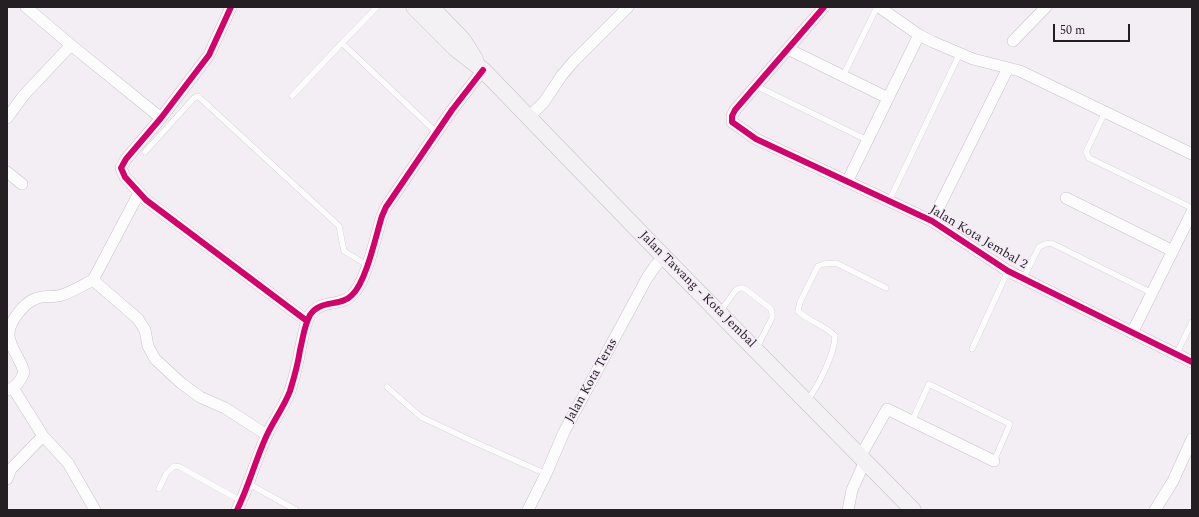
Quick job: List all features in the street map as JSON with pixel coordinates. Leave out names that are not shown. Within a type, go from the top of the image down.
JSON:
[{"type":"main road","name":"Jalan Tawang - Kota Jembal","points":[[414,7],[456,49],[483,70],[664,257],[720,312],[913,510]]},
{"type":"main road","name":"Jalan Tawang - Kota Jembal","points":[[431,7],[463,40],[483,70]]},
{"type":"street","points":[[26,7],[161,118]]},
{"type":"street","points":[[231,7],[209,55],[161,118],[126,159],[121,168],[125,177],[146,200],[307,321]]},
{"type":"street","points":[[529,117],[544,102],[562,75],[574,61],[628,7]]},
{"type":"street","points":[[756,86],[824,7]]},
{"type":"street","points":[[878,7],[919,35],[974,59],[1020,71],[1192,154]]},
{"type":"street","points":[[1013,41],[1046,7]]},
{"type":"street","points":[[847,182],[919,35]]},
{"type":"street","points":[[7,118],[24,95],[71,45]]},
{"type":"street","points":[[788,49],[888,98]]},
{"type":"street","points":[[932,221],[1008,68]]},
{"type":"street","points":[[239,506],[249,484],[267,435],[289,392],[307,321],[317,308],[352,296],[360,284],[386,207],[463,95],[483,70]]},
{"type":"street","name":"Jalan Kota Jembal 2","points":[[756,86],[735,110],[732,116],[732,122],[756,139],[932,221],[1008,271],[1192,362]]},
{"type":"street","points":[[7,172],[22,184]]},
{"type":"street","points":[[95,510],[68,463],[43,436],[10,389],[19,382],[24,372],[23,366],[8,337],[9,329],[17,315],[26,304],[34,299],[62,295],[92,280],[139,193]]},
{"type":"street","points":[[1066,198],[1173,251]]},
{"type":"street","points":[[1132,333],[1192,212]]},
{"type":"street","name":"Jalan Kota Teras","points":[[528,510],[582,397],[647,278],[664,257]]},
{"type":"street","points":[[92,280],[138,319],[145,330],[148,346],[155,359],[181,383],[200,396],[225,408],[267,435]]},
{"type":"street","points":[[848,510],[852,490],[863,459],[887,408],[994,461]]},
{"type":"street","points":[[7,479],[11,469],[43,436]]},
{"type":"street","points":[[1155,510],[1173,481],[1192,439]]},
{"type":"lane","points":[[292,96],[377,7]]},
{"type":"lane","points":[[843,76],[878,7]]},
{"type":"lane","points":[[342,43],[437,133]]},
{"type":"lane","points":[[889,201],[960,53]]},
{"type":"lane","points":[[756,86],[867,140]]},
{"type":"lane","points":[[145,152],[194,98],[198,96],[339,226],[344,251],[367,265]]},
{"type":"lane","points":[[169,107],[178,116]]},
{"type":"lane","points":[[1105,112],[1086,152],[1089,158],[1192,208]]},
{"type":"lane","points":[[1023,279],[1039,247],[1052,243],[1152,293]]},
{"type":"lane","points":[[806,401],[824,372],[835,343],[835,336],[831,331],[804,317],[798,311],[800,302],[818,266],[836,263],[886,288]]},
{"type":"lane","points":[[972,349],[1008,271]]},
{"type":"lane","points":[[720,312],[740,288],[744,288],[771,309],[772,318],[756,349]]},
{"type":"lane","points":[[1176,355],[1192,322]]},
{"type":"lane","points":[[912,421],[929,384],[1010,424],[994,461]]},
{"type":"lane","points":[[387,387],[421,417],[546,474]]},
{"type":"lane","points":[[159,489],[166,474],[174,466],[180,466],[239,506]]},
{"type":"lane","points":[[249,484],[296,510]]},
{"type":"cycle path","points":[[231,7],[209,55],[161,118],[126,159],[121,168],[125,177],[146,200],[307,321]]},
{"type":"cycle path","points":[[824,7],[735,110],[732,116],[732,122],[756,139],[932,221],[1008,271],[1192,362]]},
{"type":"cycle path","points":[[237,510],[266,437],[290,391],[305,328],[310,315],[319,307],[347,299],[357,289],[366,270],[386,207],[452,110],[483,70]]}]
